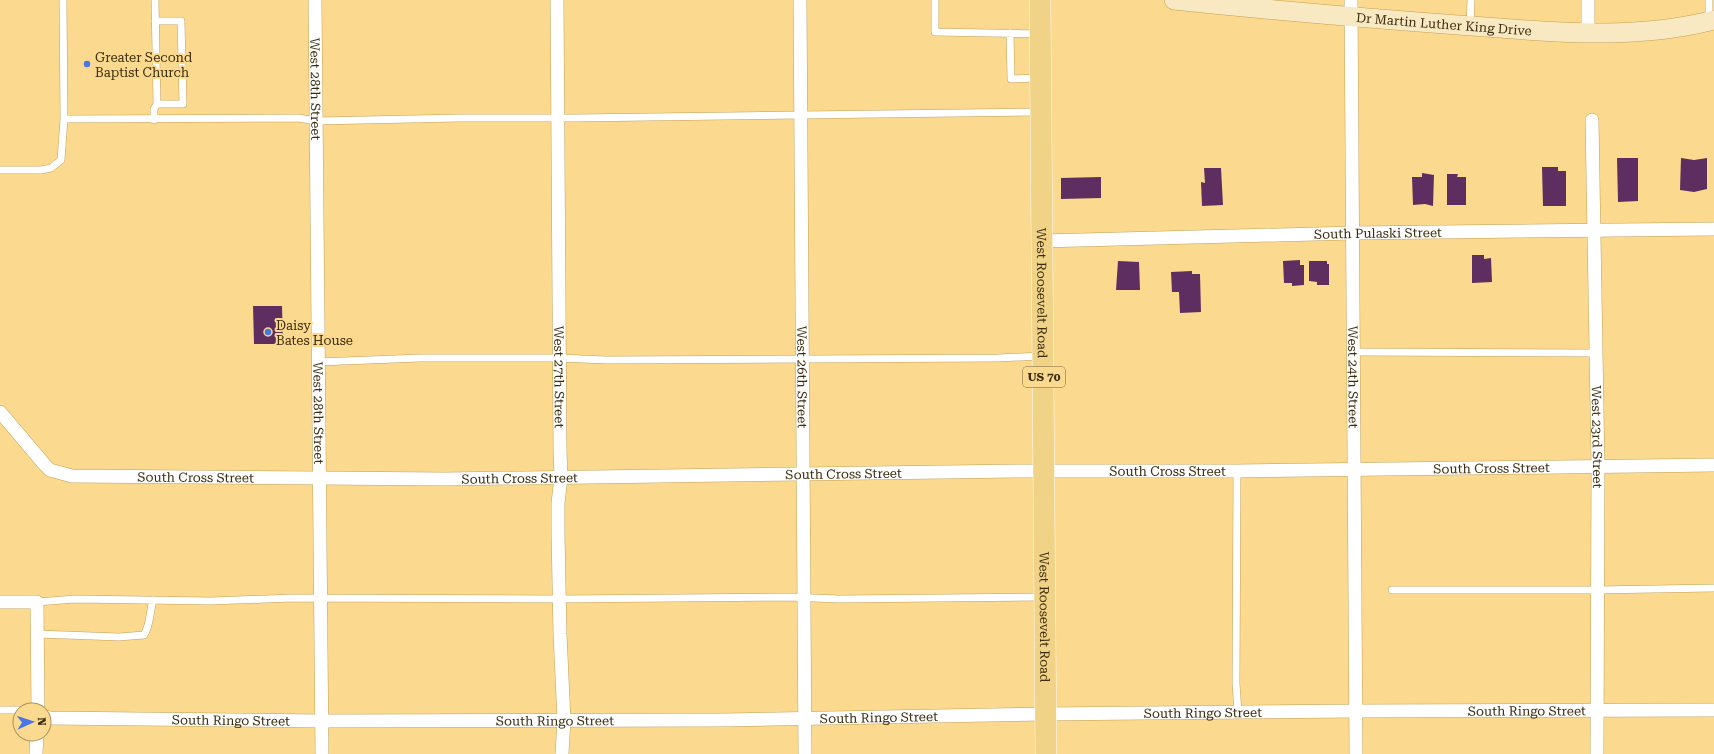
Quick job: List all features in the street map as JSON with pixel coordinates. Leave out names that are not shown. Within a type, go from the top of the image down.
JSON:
[{"type":"main road","name":"West Roosevelt Road","points":[[1040,0],[1039,112],[1044,356],[1043,471],[1046,754]]},
{"type":"main road","name":"Dr Martin Luther King Drive","points":[[1174,0],[1351,9],[1470,26],[1588,34],[1640,32],[1678,27],[1712,20]]},
{"type":"street","name":"West 28th Street","points":[[315,0],[322,754]]},
{"type":"street","name":"West 27th Street","points":[[557,0],[561,478],[558,503],[558,534],[560,634],[564,720],[562,754]]},
{"type":"street","name":"West 26th Street","points":[[800,0],[806,754]]},
{"type":"street","points":[[1588,0],[1588,34]]},
{"type":"street","name":"West 24th Street","points":[[1351,9],[1356,754]]},
{"type":"street","name":"West 23rd Street","points":[[1592,120],[1598,465],[1597,754]]},
{"type":"street","name":"South Pulaski Street","points":[[1042,241],[1353,233],[1714,229]]},
{"type":"street","name":"South Cross Street","points":[[0,412],[44,465],[50,470],[72,476],[445,479],[1043,471],[1237,472],[1598,465],[1714,465]]},
{"type":"street","points":[[0,602],[37,602],[38,702]]},
{"type":"street","name":"South Ringo Street","points":[[52,718],[322,721],[805,719],[1356,710],[1714,710]]},
{"type":"street","points":[[36,754],[37,742]]},
{"type":"lane","points":[[0,170],[41,170],[51,168],[60,160],[64,119],[63,0]]},
{"type":"lane","points":[[154,120],[154,109],[157,104],[155,0]]},
{"type":"lane","points":[[935,0],[935,32],[1040,34]]},
{"type":"lane","points":[[1470,26],[1471,0]]},
{"type":"lane","points":[[1709,0],[1712,20]]},
{"type":"lane","points":[[155,21],[182,21],[183,104],[157,104]]},
{"type":"lane","points":[[1010,33],[1011,79],[1039,78]]},
{"type":"lane","points":[[64,119],[154,120],[298,118],[317,122],[459,118],[765,116],[801,114],[868,115],[1039,112]]},
{"type":"lane","points":[[1353,352],[1595,353]]},
{"type":"lane","points":[[318,362],[420,358],[559,358],[606,360],[998,358],[1044,356]]},
{"type":"lane","points":[[1237,472],[1236,683],[1238,713]]},
{"type":"lane","points":[[1392,590],[1597,590],[1714,588]]},
{"type":"lane","points":[[37,602],[74,599],[560,599],[781,597],[804,599],[1044,596]]},
{"type":"lane","points":[[38,634],[118,637],[144,635],[147,630],[153,600]]},
{"type":"lane","points":[[0,710],[12,710]]},
{"type":"building","points":[[1617,158],[1638,158],[1638,201],[1618,202]]},
{"type":"building","points":[[1681,158],[1694,160],[1707,158],[1707,189],[1694,192],[1680,190]]},
{"type":"building","points":[[1542,167],[1558,167],[1558,171],[1566,171],[1566,206],[1543,206]]},
{"type":"building","points":[[1204,168],[1221,168],[1223,205],[1202,206],[1201,182],[1205,183]]},
{"type":"building","points":[[1422,173],[1434,175],[1433,206],[1425,204],[1413,205],[1412,177],[1422,177]]},
{"type":"building","points":[[1447,174],[1458,174],[1457,177],[1466,177],[1466,205],[1447,205]]},
{"type":"building","points":[[1101,177],[1101,198],[1061,199],[1061,178]]},
{"type":"building","points":[[1472,255],[1484,255],[1484,259],[1491,258],[1492,282],[1472,283]]},
{"type":"building","points":[[1300,260],[1300,265],[1304,265],[1304,285],[1292,286],[1292,283],[1284,283],[1283,261]]},
{"type":"building","points":[[1118,261],[1139,262],[1140,290],[1116,290]]},
{"type":"building","points":[[1309,261],[1327,261],[1327,264],[1329,264],[1329,285],[1317,285],[1317,282],[1309,281]]},
{"type":"building","points":[[1192,271],[1192,274],[1200,274],[1201,312],[1180,313],[1179,292],[1172,292],[1171,272]]},
{"type":"building","name":"Daisy Bates House","points":[[253,306],[282,306],[283,344],[254,344]]},
{"type":"place","name":"Greater Second Baptist Church","points":[[87,64]]},
{"type":"place","name":"Daisy Bates House","points":[[268,332]]}]
